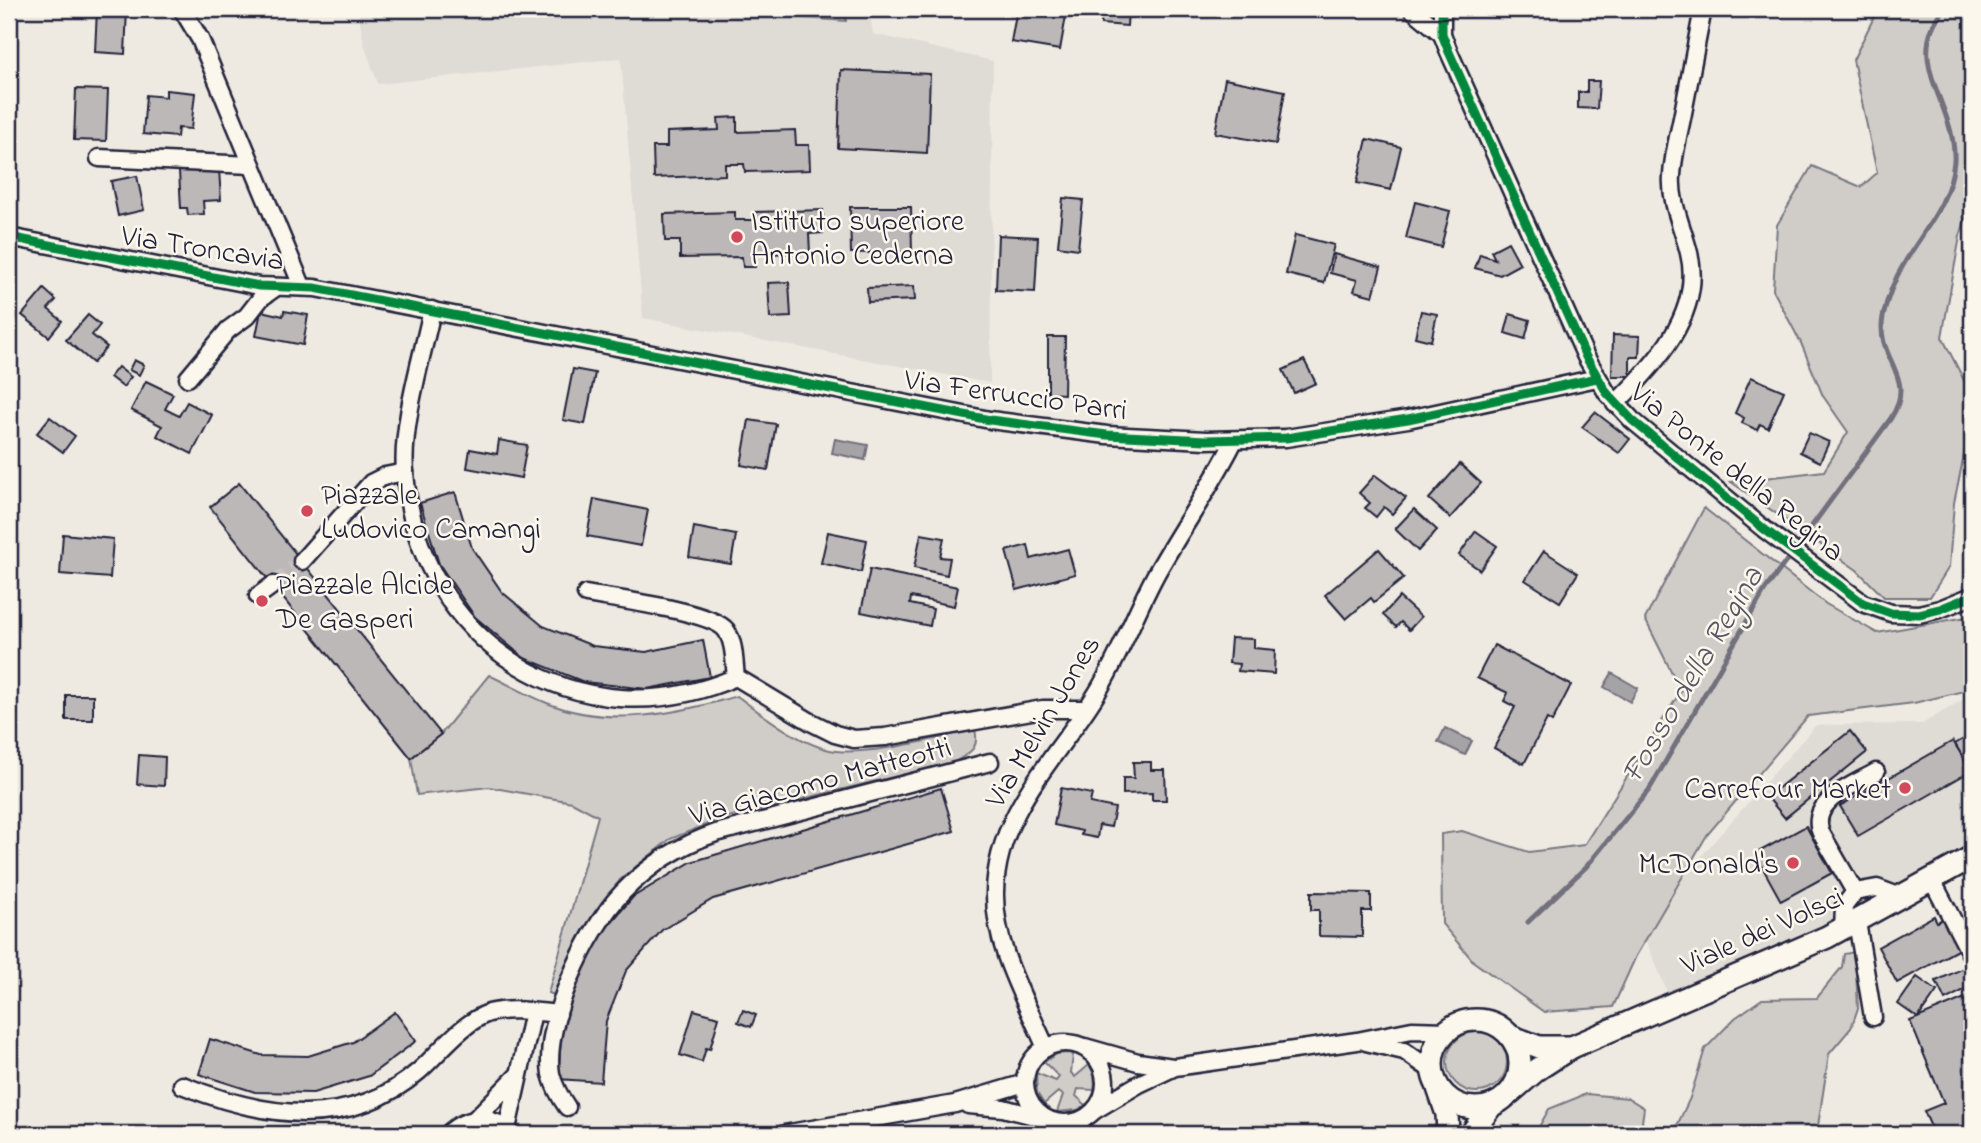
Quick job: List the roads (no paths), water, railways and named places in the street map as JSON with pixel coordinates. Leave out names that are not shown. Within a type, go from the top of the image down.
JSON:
[{"type":"main road","name":"Viale dei Volsci","points":[[1510,1093],[1538,1069],[1572,1047],[1850,925],[1972,858]]},
{"type":"main road","points":[[1435,1078],[1445,1096],[1455,1103],[1480,1108],[1492,1105],[1510,1093],[1517,1080],[1520,1065],[1517,1050],[1510,1036],[1487,1022],[1473,1020],[1448,1031],[1436,1049],[1435,1078],[1447,1115],[1448,1134]]},
{"type":"main road","name":"Viale dei Volsci","points":[[1510,1036],[1539,1047],[1572,1047]]},
{"type":"main road","points":[[1471,1134],[1492,1105]]},
{"type":"street","points":[[182,9],[200,39],[302,286]]},
{"type":"street","points":[[1412,9],[1442,34]]},
{"type":"street","points":[[1442,9],[1442,34]]},
{"type":"street","name":"Via Ponte della Regina","points":[[1615,404],[1644,376],[1662,353],[1678,324],[1688,297],[1691,261],[1675,206],[1672,176],[1703,9]]},
{"type":"street","name":"Via Ponte della Regina","points":[[1442,34],[1597,379],[1615,404],[1764,529],[1868,606],[1900,614],[1936,611],[1972,596]]},
{"type":"street","points":[[99,158],[251,165]]},
{"type":"street","name":"Via Troncavia","points":[[9,237],[275,288],[302,286],[432,310]]},
{"type":"street","points":[[188,378],[228,330],[247,316],[264,294],[275,288]]},
{"type":"street","points":[[432,310],[407,427],[405,471],[415,525],[426,559],[438,582],[474,630],[518,666],[562,687],[595,696],[628,700],[686,695],[736,677]]},
{"type":"street","name":"Via Ferruccio Parri","points":[[432,310],[1011,424],[1107,435],[1234,441],[1286,438],[1384,424],[1597,379]]},
{"type":"street","name":"Via Melvin Jones","points":[[1046,1048],[1001,940],[995,904],[996,873],[1002,846],[1022,802],[1107,676],[1160,566],[1234,441]]},
{"type":"street","points":[[302,561],[371,483],[405,471]]},
{"type":"street","points":[[258,596],[273,585]]},
{"type":"street","points":[[586,594],[690,614],[717,623],[724,628],[731,643],[736,677]]},
{"type":"street","points":[[736,677],[819,727],[844,737],[858,739],[885,737],[1043,709],[1086,709]]},
{"type":"street","name":"Via Giacomo Matteotti","points":[[567,1107],[556,1089],[551,1068],[558,1014],[575,966],[606,912],[637,878],[678,849],[716,833],[990,762]]},
{"type":"street","points":[[1855,892],[1821,833],[1819,813],[1834,797],[1876,772]]},
{"type":"street","points":[[1933,880],[1972,957]]},
{"type":"street","points":[[1873,1017],[1844,906],[1855,892],[1877,888],[1901,897]]},
{"type":"street","points":[[182,1085],[226,1101],[271,1111],[299,1113],[338,1110],[367,1101],[402,1084],[478,1018],[496,1012],[558,1014]]},
{"type":"street","points":[[448,1134],[461,1124],[474,1120],[497,1123],[509,1132],[518,1075],[533,1012]]},
{"type":"street","points":[[1046,1119],[1030,1104],[1025,1083],[1030,1063],[1046,1048],[1056,1044],[1077,1045],[1130,1060],[1175,1067],[1357,1041],[1419,1029],[1448,1031]]},
{"type":"street","points":[[1357,1041],[1404,1051],[1435,1078]]},
{"type":"street","points":[[1077,1045],[1096,1058],[1102,1067],[1105,1090],[1086,1121]]},
{"type":"street","points":[[955,1104],[1003,1108],[1058,1123],[1086,1121],[1139,1084],[1175,1067]]},
{"type":"street","points":[[474,1120],[518,1075]]},
{"type":"street","points":[[784,1134],[955,1104],[1025,1083]]},
{"type":"waterway","name":"Fosso della Regina","points":[[1528,922],[1586,867],[1649,790],[1765,590],[1891,418],[1898,403],[1898,378],[1885,345],[1883,317],[1898,275],[1936,214],[1948,189],[1954,161],[1948,121],[1929,65],[1928,47],[1932,28],[1944,9]]},
{"type":"tunnel","points":[[273,585],[302,561]]},
{"type":"place","name":"Istituto superiore Antonio Cederna","points":[[737,237]]},
{"type":"place","name":"Piazzale Ludovico Camangi","points":[[307,511]]},
{"type":"place","name":"Piazzale Alcide De Gasperi","points":[[262,601]]},
{"type":"place","name":"Carrefour Market","points":[[1905,788]]},
{"type":"place","name":"McDonald's","points":[[1793,863]]}]
